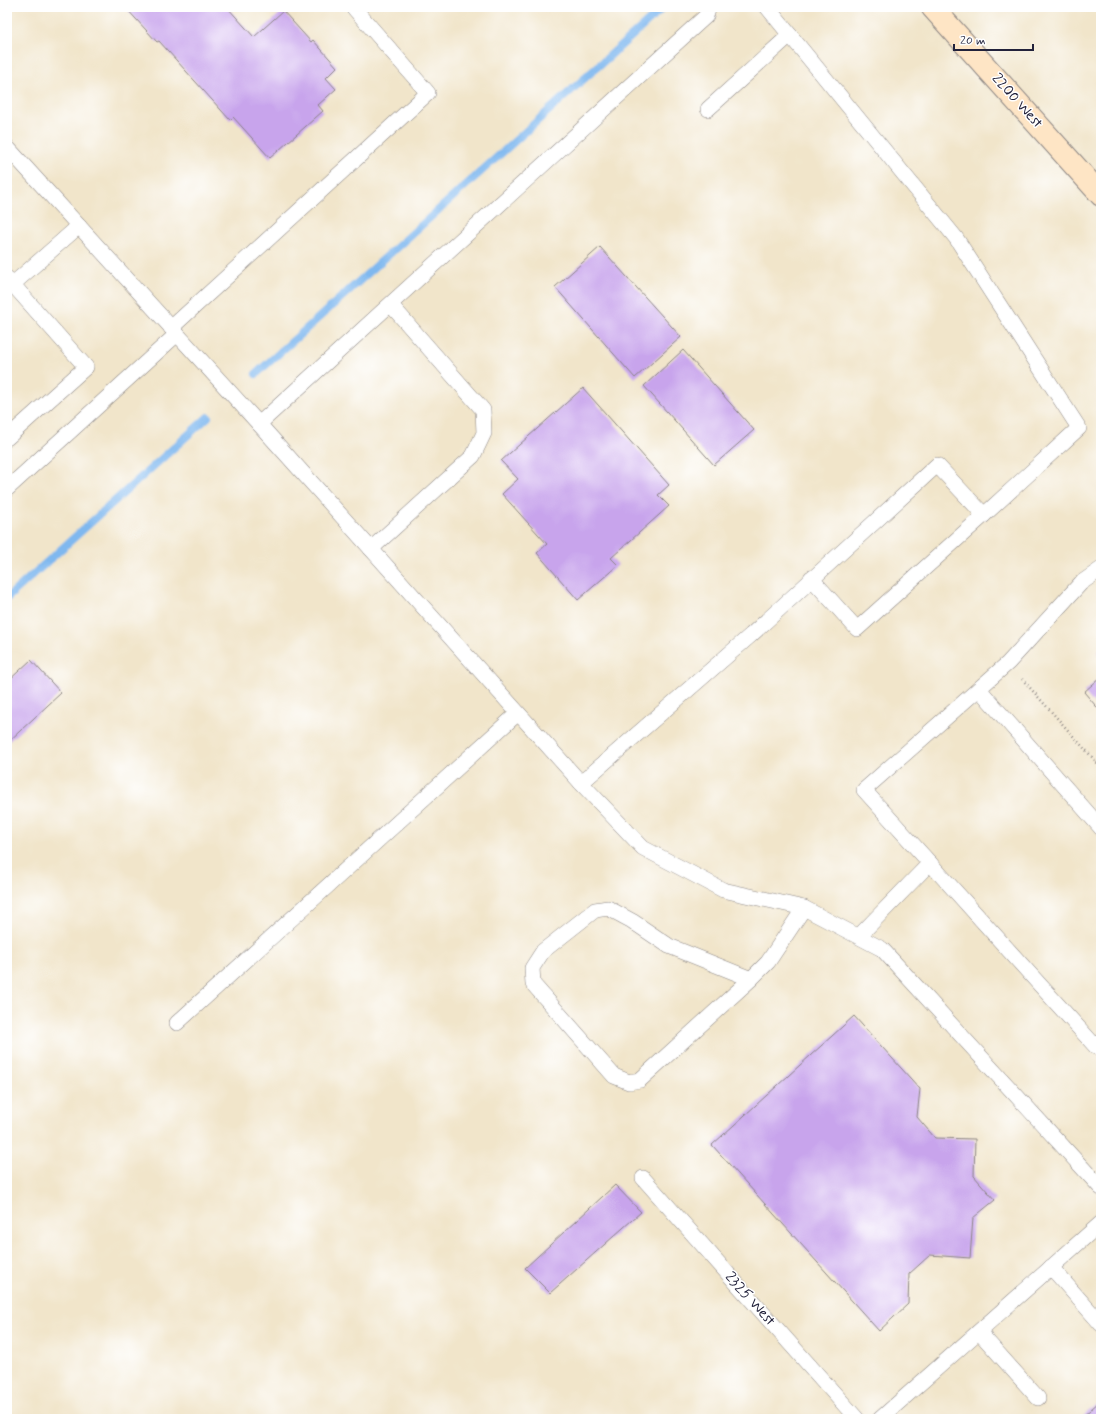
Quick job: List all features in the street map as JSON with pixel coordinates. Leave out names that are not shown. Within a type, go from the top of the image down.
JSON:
[{"type":"street","name":"2200 West","points":[[932,7],[1101,195]]},
{"type":"lane","points":[[7,489],[428,93],[353,7]]},
{"type":"lane","points":[[259,424],[706,16],[709,7]]},
{"type":"lane","points":[[767,7],[956,238],[1079,428],[857,628],[811,578]]},
{"type":"lane","points":[[708,109],[790,35]]},
{"type":"lane","points":[[7,148],[259,424],[581,783],[643,848],[723,890],[804,908],[882,949],[1101,1188]]},
{"type":"lane","points":[[7,438],[86,367],[10,281],[79,226]]},
{"type":"lane","points":[[371,549],[473,456],[484,432],[483,410],[391,304]]},
{"type":"lane","points":[[581,783],[751,634],[937,465],[984,515]]},
{"type":"lane","points":[[1101,569],[1081,583],[1013,658],[864,790],[1096,1047],[1101,1042]]},
{"type":"lane","points":[[979,689],[1101,828]]},
{"type":"lane","points":[[177,1023],[518,713]]},
{"type":"lane","points":[[859,936],[930,863]]},
{"type":"lane","points":[[751,979],[669,946],[632,921],[608,908],[595,910],[589,914],[543,951],[532,968],[533,984],[614,1076],[629,1082],[640,1080],[751,979],[768,962],[804,908]]},
{"type":"lane","name":"2325 West","points":[[643,1178],[857,1419]]},
{"type":"lane","points":[[880,1419],[1101,1223]]},
{"type":"lane","points":[[1051,1268],[1101,1324]]},
{"type":"lane","points":[[979,1332],[1038,1398]]},
{"type":"path","points":[[1019,675],[1101,767]]},
{"type":"building","points":[[125,7],[227,7],[254,37],[283,11],[311,42],[313,40],[337,67],[326,78],[336,89],[318,105],[323,111],[270,158],[233,117],[230,120],[159,41],[157,42]]},
{"type":"building","points":[[600,247],[681,337],[635,378],[555,287]]},
{"type":"building","points":[[683,350],[754,430],[714,465],[644,386]]},
{"type":"building","points":[[583,388],[669,485],[658,495],[669,506],[611,558],[618,565],[578,600],[537,553],[547,544],[502,494],[518,479],[501,461]]},
{"type":"building","points":[[1101,649],[1101,657],[1097,652]]},
{"type":"building","points":[[31,660],[61,693],[7,743],[7,682]]},
{"type":"building","points":[[1101,677],[1101,712],[1084,692]]},
{"type":"building","points":[[854,1016],[920,1089],[917,1117],[935,1138],[975,1139],[974,1176],[995,1200],[973,1218],[970,1258],[930,1255],[909,1274],[908,1304],[879,1331],[712,1145]]},
{"type":"building","points":[[615,1185],[641,1212],[550,1293],[525,1268]]},
{"type":"building","points":[[1100,1401],[1101,1419],[1080,1419]]},
{"type":"waterway","points":[[256,374],[664,7]]},
{"type":"waterway","points":[[7,598],[208,417]]}]
